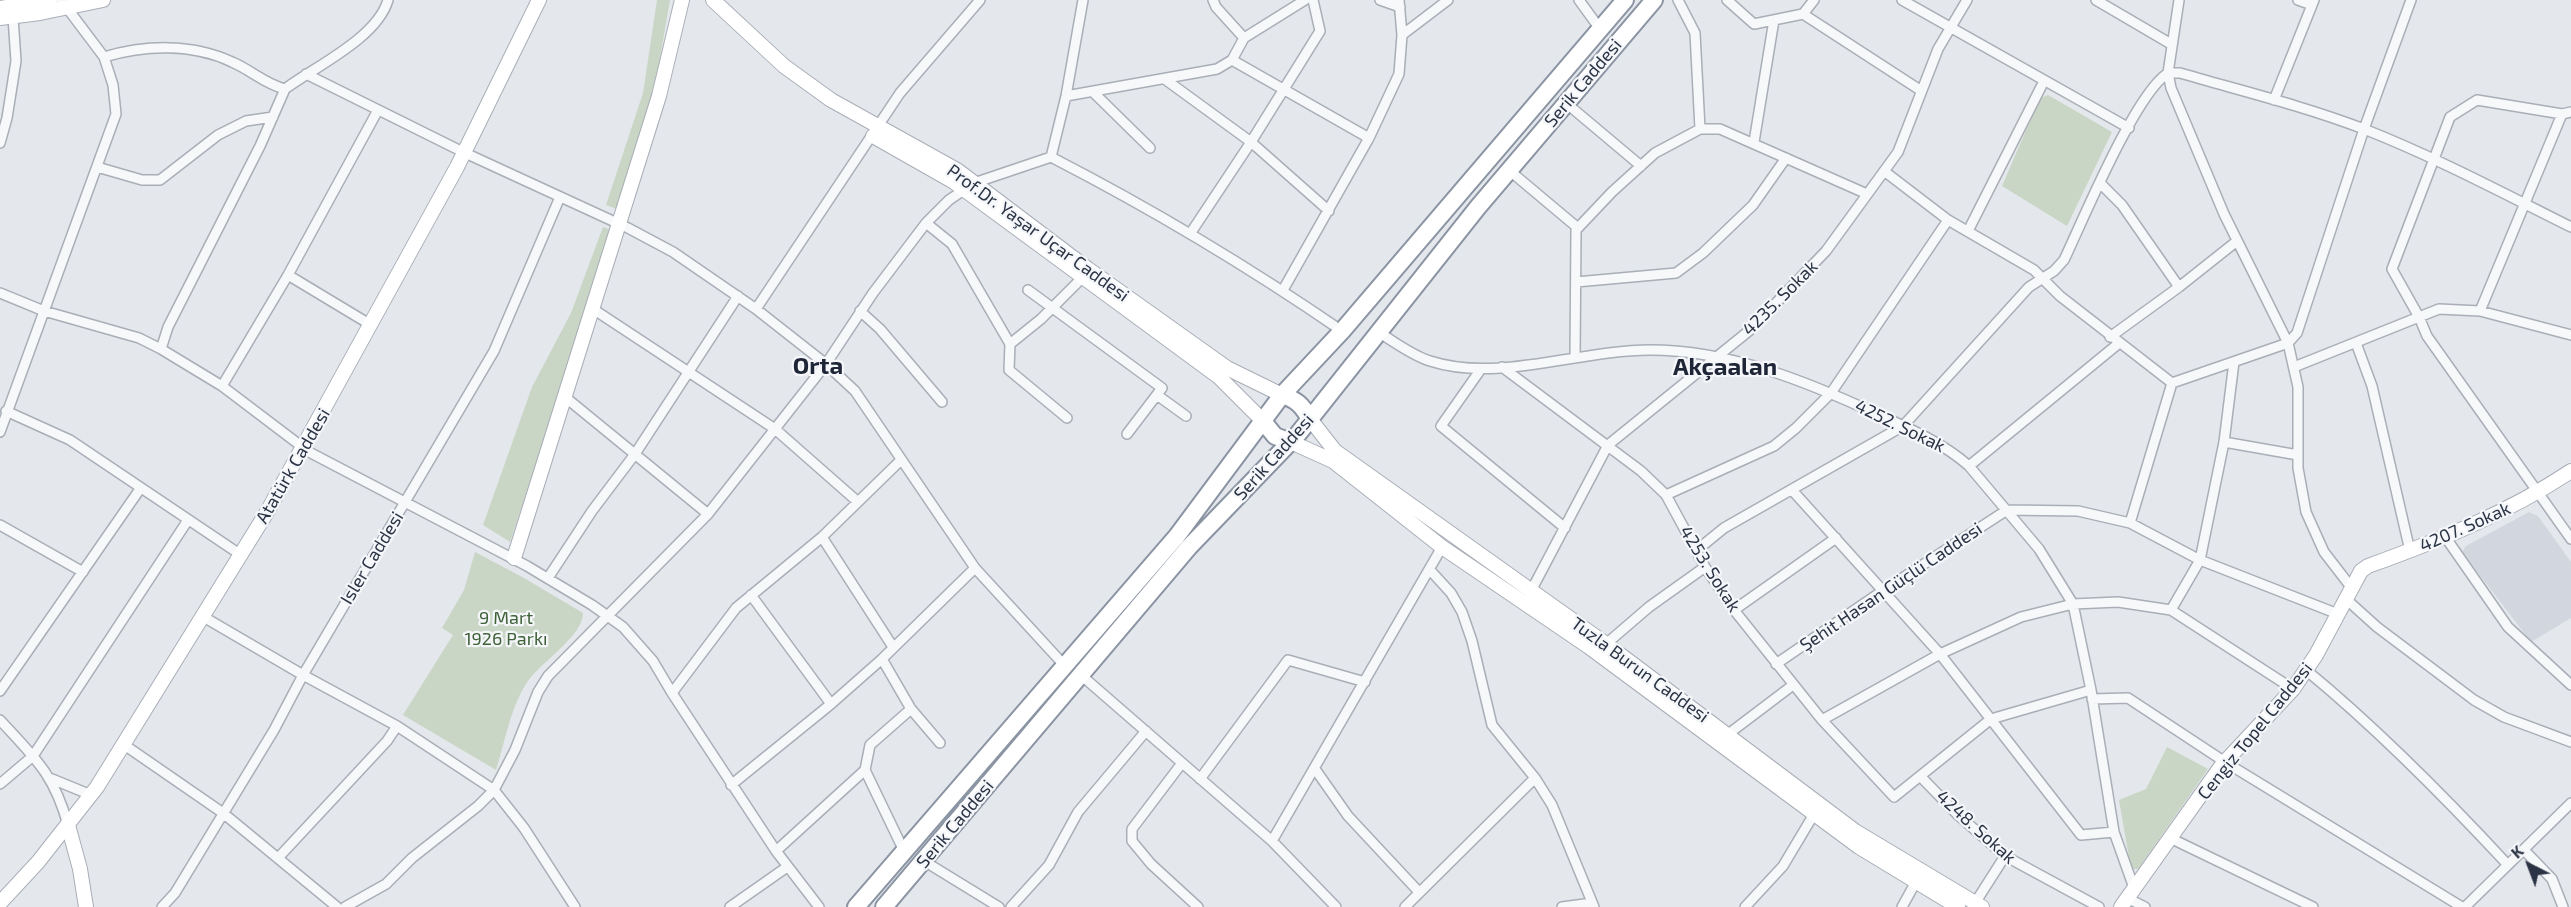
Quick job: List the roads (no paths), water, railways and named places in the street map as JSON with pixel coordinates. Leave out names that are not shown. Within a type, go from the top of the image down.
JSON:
[{"type":"highway","name":"Serik Caddesi","points":[[856,907],[1177,536],[1282,395],[1342,331],[1625,0]]},
{"type":"highway","name":"Serik Caddesi","points":[[884,907],[1190,547],[1291,442],[1510,171],[1654,0]]},
{"type":"highway","points":[[1282,395],[1302,405],[1310,419]]},
{"type":"highway","points":[[1262,420],[1275,436],[1291,442]]},
{"type":"main road","points":[[0,8],[50,0]]},
{"type":"main road","points":[[7,17],[64,4],[103,0]]},
{"type":"main road","name":"Atatürk Caddesi","points":[[0,903],[20,883],[91,795],[241,555],[304,448],[371,325],[463,152],[539,0]]},
{"type":"main road","points":[[514,558],[659,96],[682,0]]},
{"type":"main road","name":"Prof.Dr. Yaşar Uçar Caddesi","points":[[713,0],[784,66],[875,132],[957,170],[969,186],[1227,369],[1282,395]]},
{"type":"main road","points":[[969,186],[1082,278],[1219,377],[1262,420]]},
{"type":"main road","name":"Tuzla Burun Caddesi","points":[[1310,419],[1335,451],[1605,644],[1727,735],[1817,809]]},
{"type":"main road","name":"Tuzla Burun Caddesi","points":[[1291,442],[1333,461],[1442,547],[1589,647],[1817,809],[1870,840],[1958,907]]},
{"type":"main road","name":"4207. Sokak","points":[[2351,588],[2368,566],[2446,538],[2537,493],[2571,471]]},
{"type":"main road","name":"Cengiz Topel Caddesi","points":[[2128,898],[2225,762],[2293,689],[2306,670],[2351,588]]},
{"type":"main road","points":[[68,825],[80,868],[86,907]]},
{"type":"main road","name":"Tuzla Burun Caddesi","points":[[1919,877],[1978,905]]},
{"type":"street","points":[[161,349],[168,327],[186,289],[260,146],[285,89],[365,33],[381,16],[388,0]]},
{"type":"street","points":[[756,309],[900,93],[980,0]]},
{"type":"street","points":[[1051,157],[1066,96],[1083,0]]},
{"type":"street","points":[[1213,0],[1215,7],[1244,38]]},
{"type":"street","points":[[1066,96],[1166,80],[1217,69],[1232,60],[1244,38],[1305,0]]},
{"type":"street","points":[[1190,234],[1320,31],[1313,0]]},
{"type":"street","points":[[1283,290],[1369,138],[1399,74],[1402,34],[1400,4],[1380,0]]},
{"type":"street","points":[[1402,34],[1448,0]]},
{"type":"street","points":[[1580,0],[1600,29]]},
{"type":"street","points":[[1678,0],[1695,33],[1700,129]]},
{"type":"street","points":[[1727,0],[1754,24],[1803,14],[1814,0]]},
{"type":"street","points":[[1902,0],[2128,128]]},
{"type":"street","name":"4235. Sokak","points":[[1531,591],[1608,445],[1750,330],[1810,270],[1884,171],[1901,145],[1920,90],[1950,26],[1967,0]]},
{"type":"street","points":[[2096,0],[2171,44]]},
{"type":"street","points":[[2179,0],[2168,73],[2183,119],[2237,241],[2258,278],[2288,343],[2299,405],[2300,488],[2314,533],[2324,552],[2377,627],[2474,700],[2504,717],[2571,742]]},
{"type":"street","points":[[2274,100],[2313,2],[2298,0]]},
{"type":"street","points":[[2172,383],[2288,343],[2297,333],[2364,129],[2411,0]]},
{"type":"street","points":[[0,432],[116,114],[113,85],[104,57],[64,4]]},
{"type":"street","points":[[1803,14],[1920,90]]},
{"type":"street","points":[[0,142],[7,118],[16,61],[7,17]]},
{"type":"street","points":[[1754,142],[1774,20]]},
{"type":"street","points":[[104,57],[127,50],[156,47],[195,51],[231,61],[272,86],[285,89]]},
{"type":"street","points":[[1232,60],[1369,138]]},
{"type":"street","points":[[1697,550],[1724,528],[1903,426],[2029,287],[2054,271],[2064,260],[2128,128],[2153,88],[2168,73],[2180,73],[2364,129],[2434,160],[2571,227]]},
{"type":"street","points":[[306,74],[673,252],[756,309],[826,364],[855,391],[975,568],[1064,664]]},
{"type":"street","points":[[1166,80],[1251,142],[1329,211]]},
{"type":"street","points":[[1968,231],[2044,81]]},
{"type":"street","points":[[1093,92],[1150,148]]},
{"type":"street","points":[[2480,311],[2523,203],[2566,113],[2477,100],[2450,117],[2392,269],[2420,317],[2427,336],[2571,539]]},
{"type":"street","points":[[1566,103],[1641,166]]},
{"type":"street","points":[[222,386],[288,275],[378,110]]},
{"type":"street","points":[[97,167],[142,180],[160,180],[219,135],[246,121],[273,117]]},
{"type":"street","points":[[1575,358],[1578,228],[1655,153],[1700,129],[1720,129],[1754,142],[1867,194]]},
{"type":"street","points":[[345,907],[386,884],[412,858],[478,806],[494,790],[515,750],[538,692],[548,676],[708,514],[826,364],[860,312],[926,223],[969,186],[1051,157],[1133,200],[1190,234],[1283,290],[1342,331]]},
{"type":"street","points":[[1576,282],[1676,273],[1703,253],[1753,205],[1786,158]]},
{"type":"street","points":[[1510,171],[1578,228]]},
{"type":"street","points":[[1884,171],[1948,220],[2022,262],[2118,344],[2172,383]]},
{"type":"street","points":[[2100,183],[2122,205],[2179,287]]},
{"type":"street","name":"Isler Caddesi","points":[[162,907],[175,892],[274,730],[303,675],[494,351],[560,197]]},
{"type":"street","points":[[1666,495],[1774,446],[1796,428],[1831,393],[1948,220]]},
{"type":"street","points":[[926,223],[952,244],[1010,344],[1009,370],[1067,418]]},
{"type":"street","points":[[2110,337],[2237,241]]},
{"type":"street","points":[[288,275],[371,325]]},
{"type":"street","points":[[1010,344],[1053,308],[1082,278]]},
{"type":"street","points":[[1028,290],[1162,388],[1127,434]]},
{"type":"street","points":[[0,293],[44,311],[140,338],[161,349],[222,386],[304,448],[514,558],[623,627],[653,661],[776,851],[819,907]]},
{"type":"street","points":[[548,578],[592,511],[635,454],[738,296]]},
{"type":"street","points":[[593,309],[775,429],[858,502]]},
{"type":"street","points":[[2294,367],[2439,309],[2480,311],[2571,335]]},
{"type":"street","points":[[860,312],[880,329],[942,402]]},
{"type":"street","name":"4252. Sokak","points":[[1378,332],[1429,361],[1463,368],[1502,367],[1647,350],[1720,356],[1831,393],[1949,450],[1970,466],[2007,510],[2053,568],[2073,604],[2092,695],[2114,832],[2128,898]]},
{"type":"street","points":[[2356,343],[2372,386],[2410,551]]},
{"type":"street","points":[[1970,466],[2118,344]]},
{"type":"street","points":[[2171,610],[2200,560],[2224,442],[2234,362]]},
{"type":"street","name":"4253. Sokak","points":[[1502,367],[1608,445],[1641,471],[1666,495],[1705,567],[1734,610],[1822,720],[1894,797],[1920,776]]},
{"type":"street","points":[[1481,369],[1441,426],[1565,528]]},
{"type":"street","points":[[2130,524],[2172,383]]},
{"type":"street","points":[[1157,395],[1186,416]]},
{"type":"street","points":[[565,397],[708,514]]},
{"type":"street","points":[[6,411],[70,440],[241,555]]},
{"type":"street","points":[[2224,442],[2298,455]]},
{"type":"street","points":[[672,693],[736,608],[822,537],[902,460]]},
{"type":"street","points":[[0,691],[140,489]]},
{"type":"street","points":[[1792,490],[1940,654],[2081,835],[2114,832]]},
{"type":"street","points":[[2007,510],[2078,511],[2130,524],[2200,560],[2338,614]]},
{"type":"street","name":"Şehit Hasan Güçlü Caddesi","points":[[1776,664],[2007,510]]},
{"type":"street","points":[[0,783],[33,756],[188,520]]},
{"type":"street","points":[[0,525],[83,572]]},
{"type":"street","points":[[822,537],[893,648]]},
{"type":"street","points":[[1734,610],[1836,538]]},
{"type":"street","points":[[2446,538],[2508,627],[2571,685]]},
{"type":"street","points":[[1272,840],[1442,547]]},
{"type":"street","points":[[1605,644],[1649,607],[1705,567]]},
{"type":"street","points":[[731,784],[831,704],[882,659],[975,568]]},
{"type":"street","points":[[1430,570],[1451,593],[1462,612],[1473,641],[1492,725],[1534,778],[1561,824],[1593,905],[1562,907]]},
{"type":"street","points":[[751,595],[831,704]]},
{"type":"street","points":[[1822,720],[1940,654],[2021,617],[2073,604],[2118,602],[2171,610],[2293,689]]},
{"type":"street","points":[[202,616],[397,726],[494,790],[524,828],[575,907]]},
{"type":"street","points":[[882,659],[911,709],[940,743]]},
{"type":"street","points":[[1200,778],[1288,660],[1365,682]]},
{"type":"street","points":[[2306,670],[2360,714],[2432,783],[2508,866]]},
{"type":"street","points":[[1081,675],[1272,840],[1336,907]]},
{"type":"street","points":[[1727,735],[1793,685]]},
{"type":"street","points":[[1920,776],[1991,719],[2092,695],[2128,698],[2225,762],[2464,907],[2571,804]]},
{"type":"street","points":[[776,851],[865,770],[870,745],[911,709]]},
{"type":"street","points":[[0,720],[50,778],[60,796],[68,825]]},
{"type":"street","points":[[278,858],[387,741],[397,726]]},
{"type":"street","points":[[1011,907],[1049,865],[1078,812],[1146,731]]},
{"type":"street","points":[[123,744],[223,813],[337,907]]},
{"type":"street","points":[[1182,763],[1132,830],[1132,841],[1151,864],[1198,907]]},
{"type":"street","points":[[1315,769],[1348,816],[1419,892]]},
{"type":"street","points":[[865,770],[904,851]]},
{"type":"street","name":"4248. Sokak","points":[[1920,776],[1958,815],[2005,856],[2099,907]]},
{"type":"street","points":[[50,778],[91,795]]},
{"type":"street","points":[[1405,907],[1534,778]]},
{"type":"street","points":[[1745,907],[1783,866],[1817,809]]},
{"type":"street","points":[[2170,838],[2296,903],[2313,907]]},
{"type":"street","points":[[2524,850],[2552,879],[2563,907]]},
{"type":"street","points":[[1978,905],[2005,856]]},
{"type":"street","points":[[924,861],[999,907]]},
{"type":"street","points":[[730,907],[787,867]]},
{"type":"street","points":[[1902,907],[1919,877]]},
{"type":"street","points":[[2128,898],[2145,907]]},
{"type":"district","name":"Orta","points":[[818,366]]},
{"type":"district","name":"Akçaalan","points":[[1725,367]]},
{"type":"park label","name":"9 Mart 1926 Parkı","points":[[506,628]]}]
